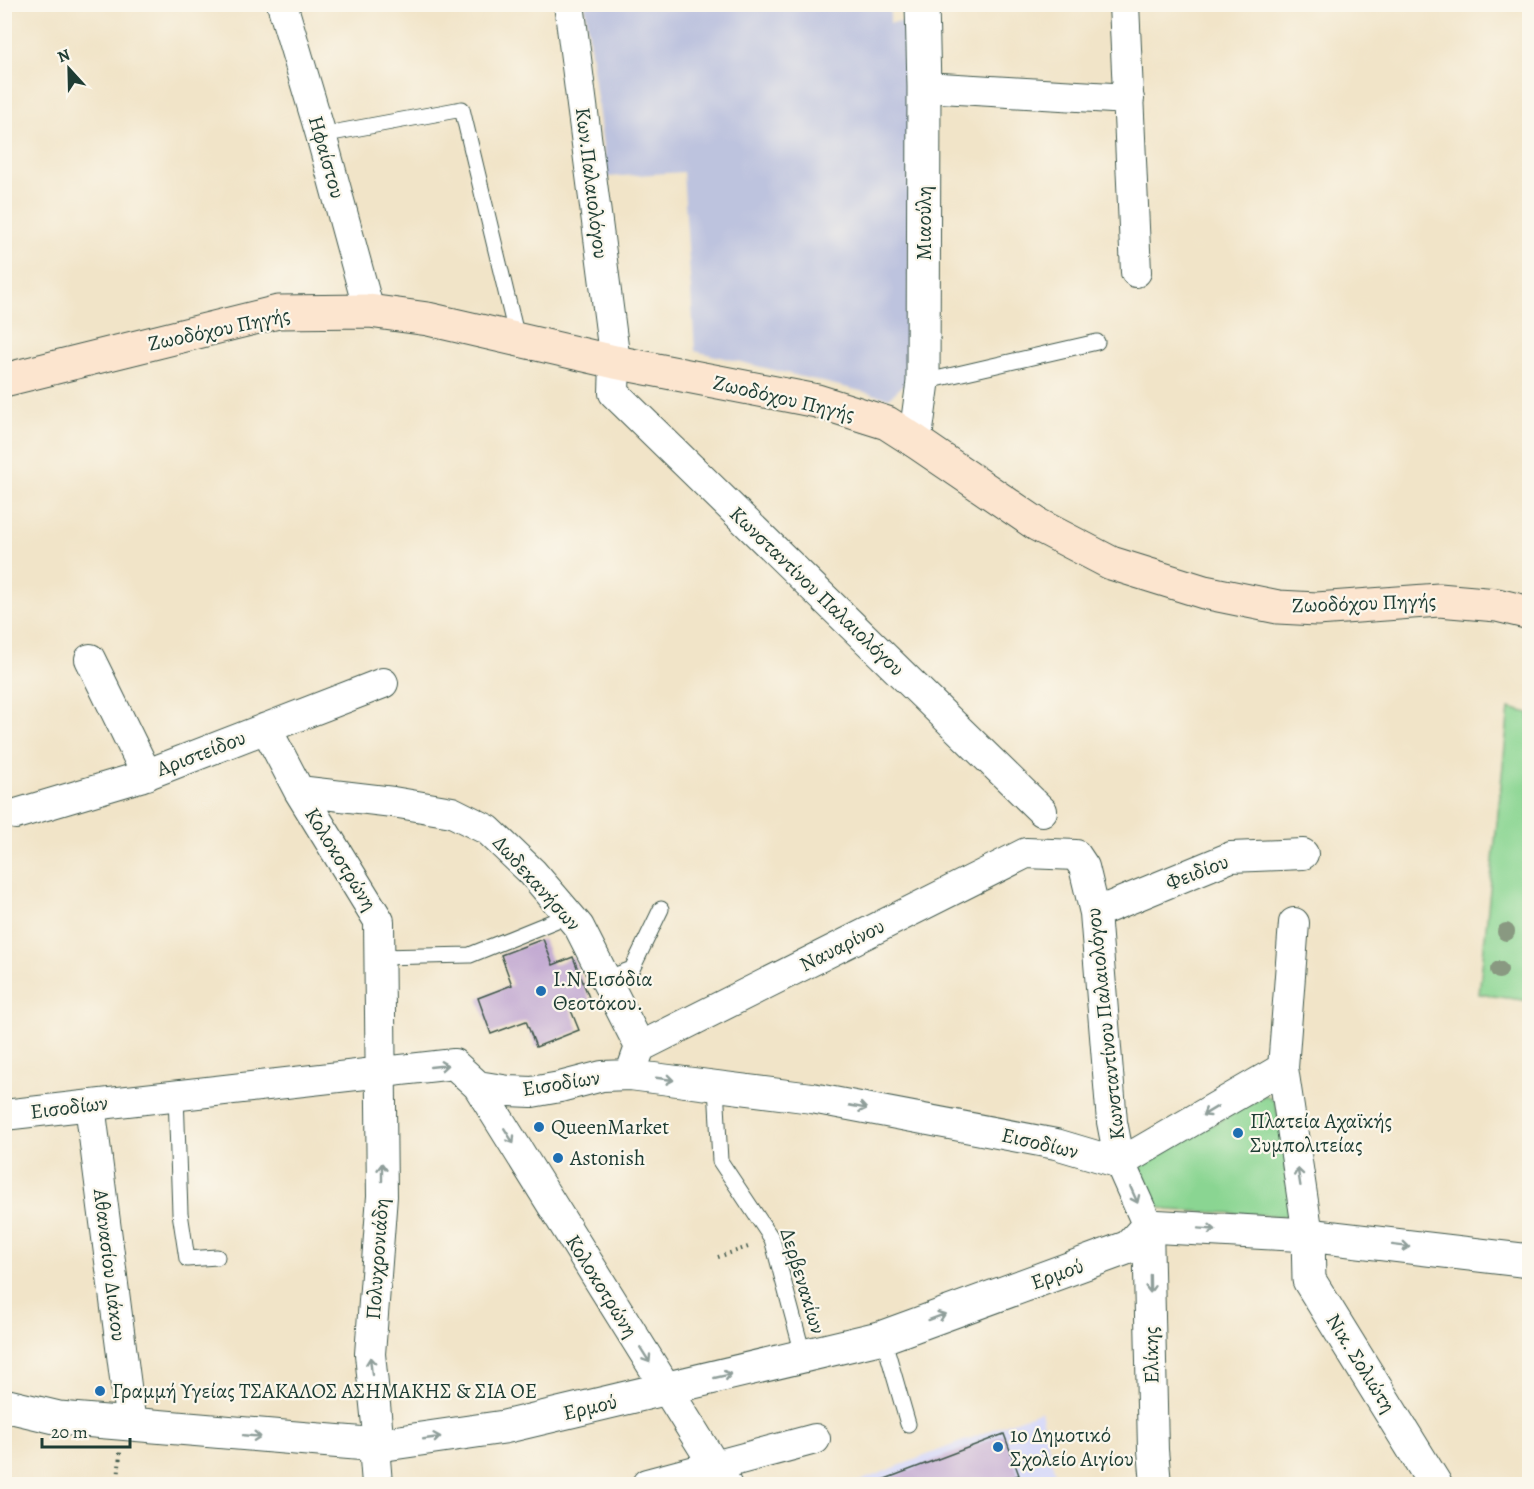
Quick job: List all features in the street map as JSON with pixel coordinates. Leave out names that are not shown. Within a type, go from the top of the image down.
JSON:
[{"type":"main road","name":"Ζωοδόχου Πηγής","points":[[4,381],[278,312],[369,311],[428,319],[615,362],[817,401],[887,423],[1038,525],[1111,563],[1204,592],[1278,607],[1317,609],[1439,600],[1497,605],[1530,613]]},
{"type":"street","name":"Ηφαίστου","points":[[282,4],[321,135],[369,311]]},
{"type":"street","name":"Κων.Παλαιολόγου","points":[[569,4],[615,362]]},
{"type":"street","name":"Μιαούλη","points":[[915,441],[923,382],[922,4]]},
{"type":"street","points":[[1124,4],[1136,272]]},
{"type":"street","points":[[924,87],[1129,99]]},
{"type":"street","name":"Κωνσταντίνου Παλαιολόγου","points":[[615,362],[614,393],[1042,811]]},
{"type":"street","points":[[90,660],[147,775]]},
{"type":"street","name":"Αριστείδου","points":[[16,814],[147,775],[383,683]]},
{"type":"street","name":"Κολοκοτρώνη","points":[[266,728],[299,791],[379,921],[381,1072]]},
{"type":"street","name":"Δωδεκανήσων","points":[[299,791],[393,802],[452,812],[488,830],[532,872],[579,927],[605,979],[635,1061]]},
{"type":"street","name":"Ναυαρίνου","points":[[635,1061],[1026,853],[1076,855]]},
{"type":"street","name":"Φειδίου","points":[[1095,913],[1232,857],[1303,854]]},
{"type":"street","name":"Κωνσταντίνου Παλαιολόγου","points":[[1076,855],[1084,867],[1095,913],[1112,1122],[1120,1163],[1149,1226]]},
{"type":"street","points":[[1294,923],[1282,1068],[1308,1235]]},
{"type":"street","name":"Εισοδίων","points":[[4,1115],[454,1064],[478,1086],[532,1092],[560,1088],[602,1076],[635,1061],[716,1086],[812,1098],[1044,1141],[1120,1163]]},
{"type":"street","points":[[1120,1163],[1282,1068]]},
{"type":"street","name":"Πολυχρονιάδη","points":[[377,1485],[377,1446],[370,1354],[382,1196],[381,1072]]},
{"type":"street","name":"Κολοκοτρώνη","points":[[478,1086],[720,1475]]},
{"type":"street","name":"Αθανασίου Διάκου","points":[[90,1105],[131,1425]]},
{"type":"street","points":[[1149,1226],[1308,1235],[1530,1261]]},
{"type":"street","name":"Ερμού","points":[[4,1406],[59,1418],[377,1446],[504,1427],[883,1338],[1129,1247],[1149,1226]]},
{"type":"street","name":"Ελίκης","points":[[1149,1226],[1153,1450],[1156,1485]]},
{"type":"street","name":"Νικ. Σολιώτη","points":[[1308,1235],[1309,1280],[1436,1485]]},
{"type":"street","points":[[647,1485],[720,1475],[814,1439]]},
{"type":"lane","points":[[321,135],[462,109],[517,338]]},
{"type":"lane","points":[[923,382],[1097,342]]},
{"type":"lane","points":[[605,979],[632,969],[662,909]]},
{"type":"lane","points":[[379,957],[470,955],[569,915]]},
{"type":"lane","name":"Δερβενακίων","points":[[716,1086],[720,1161],[772,1239],[804,1358]]},
{"type":"lane","points":[[177,1094],[180,1213],[187,1258],[217,1257]]},
{"type":"lane","points":[[883,1338],[908,1424]]},
{"type":"path","points":[[718,1257],[772,1239]]},
{"type":"shaded area","points":[[585,5],[890,5],[890,23],[906,22],[906,70],[910,70],[909,380],[889,398],[695,351],[683,172],[607,177]]},
{"type":"shaded area","name":"1o Δημοτικό Σχολείο Αιγίου","points":[[1041,1411],[1057,1484],[852,1484]]},
{"type":"green space","points":[[1509,708],[1529,713],[1529,1001],[1479,994]]},
{"type":"green space","name":"Πλατεία Αχαϊκής Συμπολιτείας","points":[[1265,1095],[1275,1101],[1301,1217],[1168,1210],[1156,1206],[1140,1165]]},
{"type":"building","name":"Ι.Ν Εισόδια Θεοτόκου.","points":[[543,939],[553,965],[573,957],[590,1000],[570,1008],[579,1030],[536,1047],[526,1021],[491,1034],[478,998],[512,985],[501,955]]},
{"type":"building","points":[[1004,1434],[1019,1475],[994,1484],[872,1484]]},
{"type":"place","name":"Ι.Ν Εισόδια Θεοτόκου.","points":[[541,991]]},
{"type":"place","name":"QueenMarket","points":[[539,1127]]},
{"type":"place","name":"Πλατεία Αχαϊκής Συμπολιτείας","points":[[1238,1133]]},
{"type":"place","name":"Astonish","points":[[558,1158]]},
{"type":"place","name":"Γραμμή Υγείας ΤΣΑΚΑΛΟΣ ΑΣΗΜΑΚΗΣ & ΣΙΑ ΟΕ","points":[[100,1391]]},
{"type":"place","name":"1o Δημοτικό Σχολείο Αιγίου","points":[[998,1447]]}]
